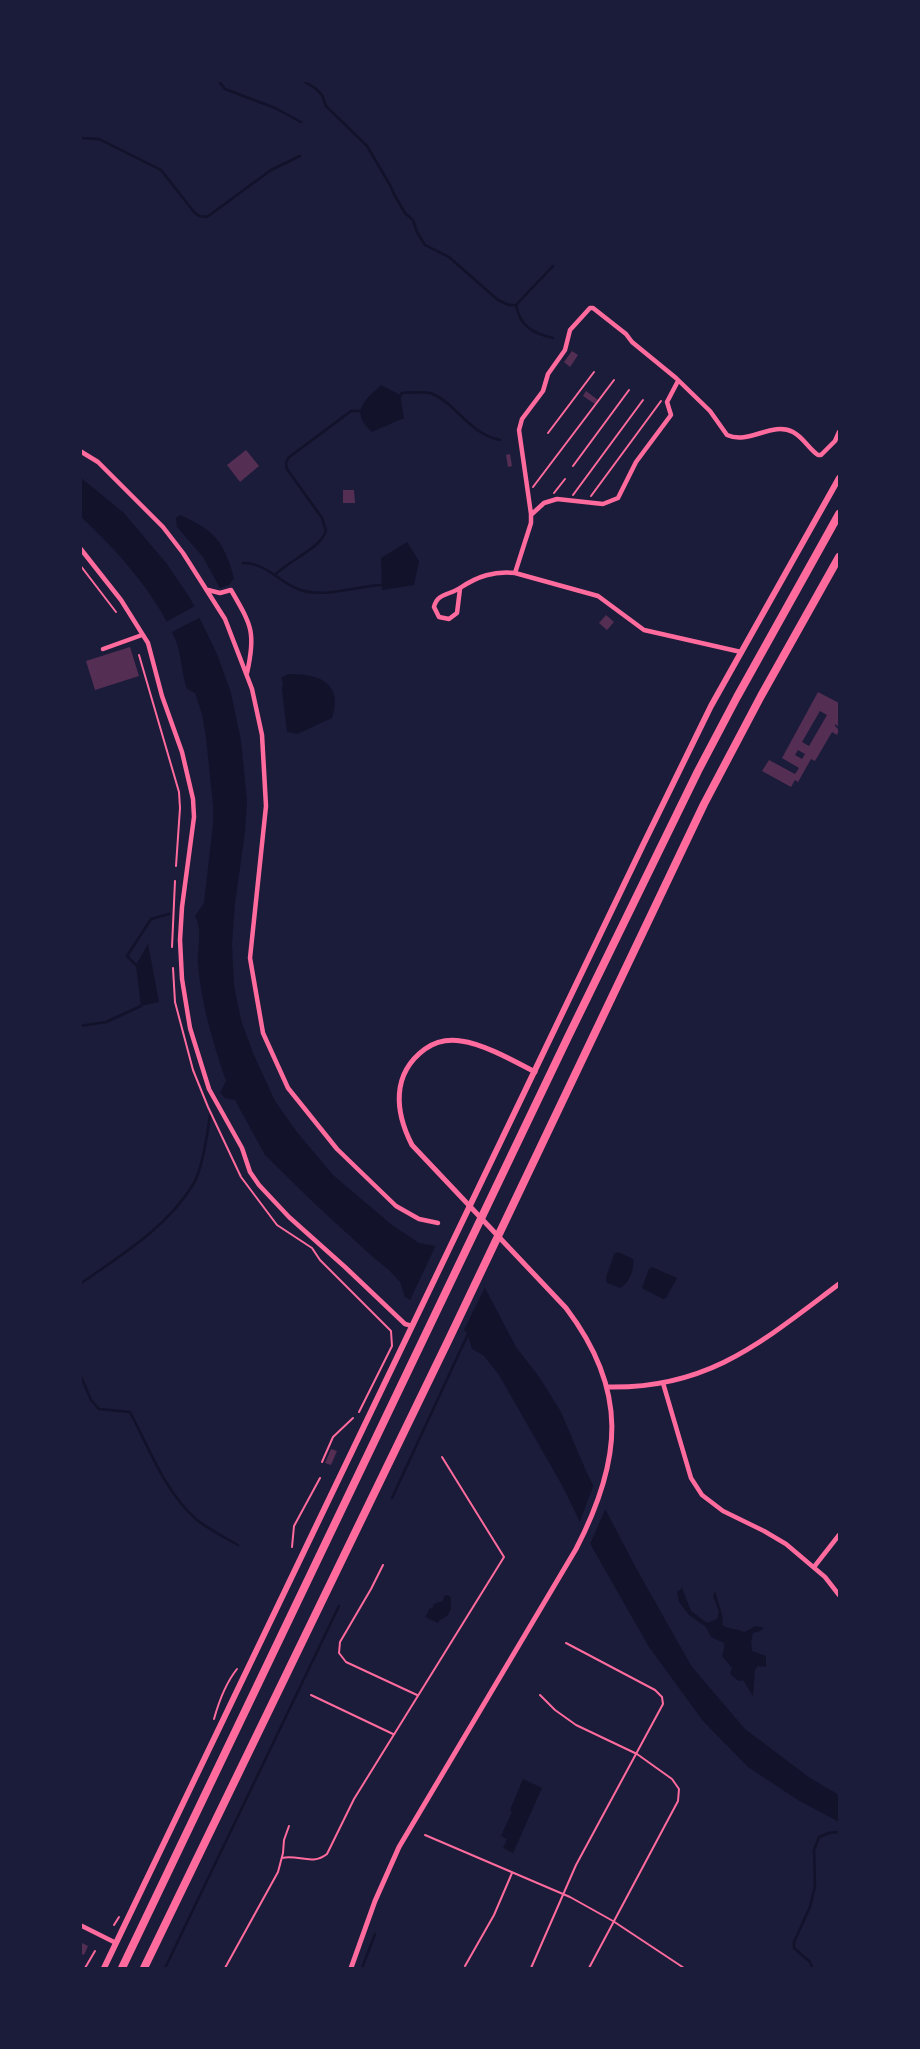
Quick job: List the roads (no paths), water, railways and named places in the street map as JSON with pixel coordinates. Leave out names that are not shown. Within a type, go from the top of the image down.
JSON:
[{"type":"highway","points":[[122,1969],[714,739],[839,514]]},
{"type":"highway","points":[[144,1969],[704,804],[839,556]]},
{"type":"main road","points":[[104,1969],[453,1237],[711,706],[839,478]]},
{"type":"street","points":[[515,573],[531,523],[519,430],[522,419],[543,391],[548,373],[565,350],[570,330],[590,308],[626,334],[678,381],[710,411],[727,435],[740,438],[782,428],[798,435],[821,455],[835,441],[839,432]]},
{"type":"street","points":[[531,514],[547,502],[557,499],[603,504],[618,498],[636,462],[671,415],[668,401],[678,381]]},
{"type":"street","points":[[80,451],[98,462],[163,527],[208,590],[225,620],[247,674],[262,735],[266,806],[250,958],[263,1032],[288,1088],[337,1149],[396,1206],[419,1219],[438,1223]]},
{"type":"street","points":[[80,548],[121,600],[148,643],[162,696],[182,752],[193,800],[194,817],[181,927],[182,979],[190,1027],[209,1089],[259,1185],[289,1217],[405,1324],[412,1326]]},
{"type":"street","points":[[460,589],[457,613],[449,619],[439,617],[435,611],[436,601],[440,596],[491,573],[515,573],[598,596],[644,630],[742,652]]},
{"type":"street","points":[[208,590],[220,593],[232,590],[248,623],[253,642],[247,674]]},
{"type":"street","points":[[103,649],[142,635]]},
{"type":"street","points":[[351,1969],[375,1901],[399,1847],[576,1549],[595,1507],[607,1471],[612,1412],[608,1387],[575,1321],[566,1308],[412,1146],[402,1121],[400,1086],[412,1060],[430,1045],[446,1040],[459,1040],[535,1072]]},
{"type":"street","points":[[608,1387],[663,1383],[702,1373],[749,1350],[839,1284]]},
{"type":"street","points":[[663,1383],[691,1478],[702,1495],[723,1511],[776,1538],[814,1567],[839,1595]]},
{"type":"street","points":[[814,1567],[839,1535]]},
{"type":"street","points":[[80,1925],[116,1942]]},
{"type":"lane","points":[[282,1857],[291,1855],[312,1860],[327,1854],[354,1799],[504,1557],[442,1457]]},
{"type":"lane","points":[[383,1565],[340,1642],[339,1653],[346,1662],[418,1696]]},
{"type":"lane","points":[[531,1969],[562,1894],[595,1827],[663,1708],[660,1694],[566,1643]]},
{"type":"lane","points":[[311,1695],[394,1734]]},
{"type":"lane","points":[[540,1695],[576,1725],[637,1754],[675,1782],[679,1789],[679,1797],[589,1969]]},
{"type":"lane","points":[[225,1969],[278,1872],[289,1825]]},
{"type":"lane","points":[[425,1835],[562,1894],[612,1921],[684,1969]]},
{"type":"lane","points":[[465,1966],[494,1915],[512,1872]]},
{"type":"waterway","points":[[218,80],[225,89],[275,108],[301,122]]},
{"type":"waterway","points":[[302,80],[322,95],[326,106],[367,146],[405,213],[413,220],[425,245],[449,257],[498,300],[516,305],[553,266]]},
{"type":"waterway","points":[[80,138],[99,139],[161,170],[194,212],[207,217],[271,170],[300,156]]},
{"type":"waterway","points":[[516,305],[528,328],[553,338]]},
{"type":"waterway","points":[[399,398],[402,393],[430,393],[447,403],[479,431],[500,440]]},
{"type":"waterway","points":[[275,575],[311,549],[326,531],[322,518],[287,469],[288,458],[351,411],[362,411]]},
{"type":"waterway","points":[[243,563],[265,569],[291,586],[307,592],[382,585]]},
{"type":"waterway","points":[[136,965],[127,956],[151,919],[169,914]]},
{"type":"waterway","points":[[80,1026],[106,1022],[141,1006]]},
{"type":"waterway","points":[[80,1284],[142,1240],[183,1199],[200,1169],[210,1115]]},
{"type":"waterway","points":[[392,1498],[468,1334]]},
{"type":"waterway","points":[[80,1374],[91,1400],[99,1409],[130,1412],[159,1469],[185,1508],[206,1526],[238,1545]]},
{"type":"waterway","points":[[165,1968],[339,1606]]},
{"type":"waterway","points":[[812,1968],[810,1962],[794,1948],[794,1942],[810,1907],[815,1886],[814,1850],[819,1837],[839,1832]]},
{"type":"waterway","points":[[362,1968],[375,1934]]}]
